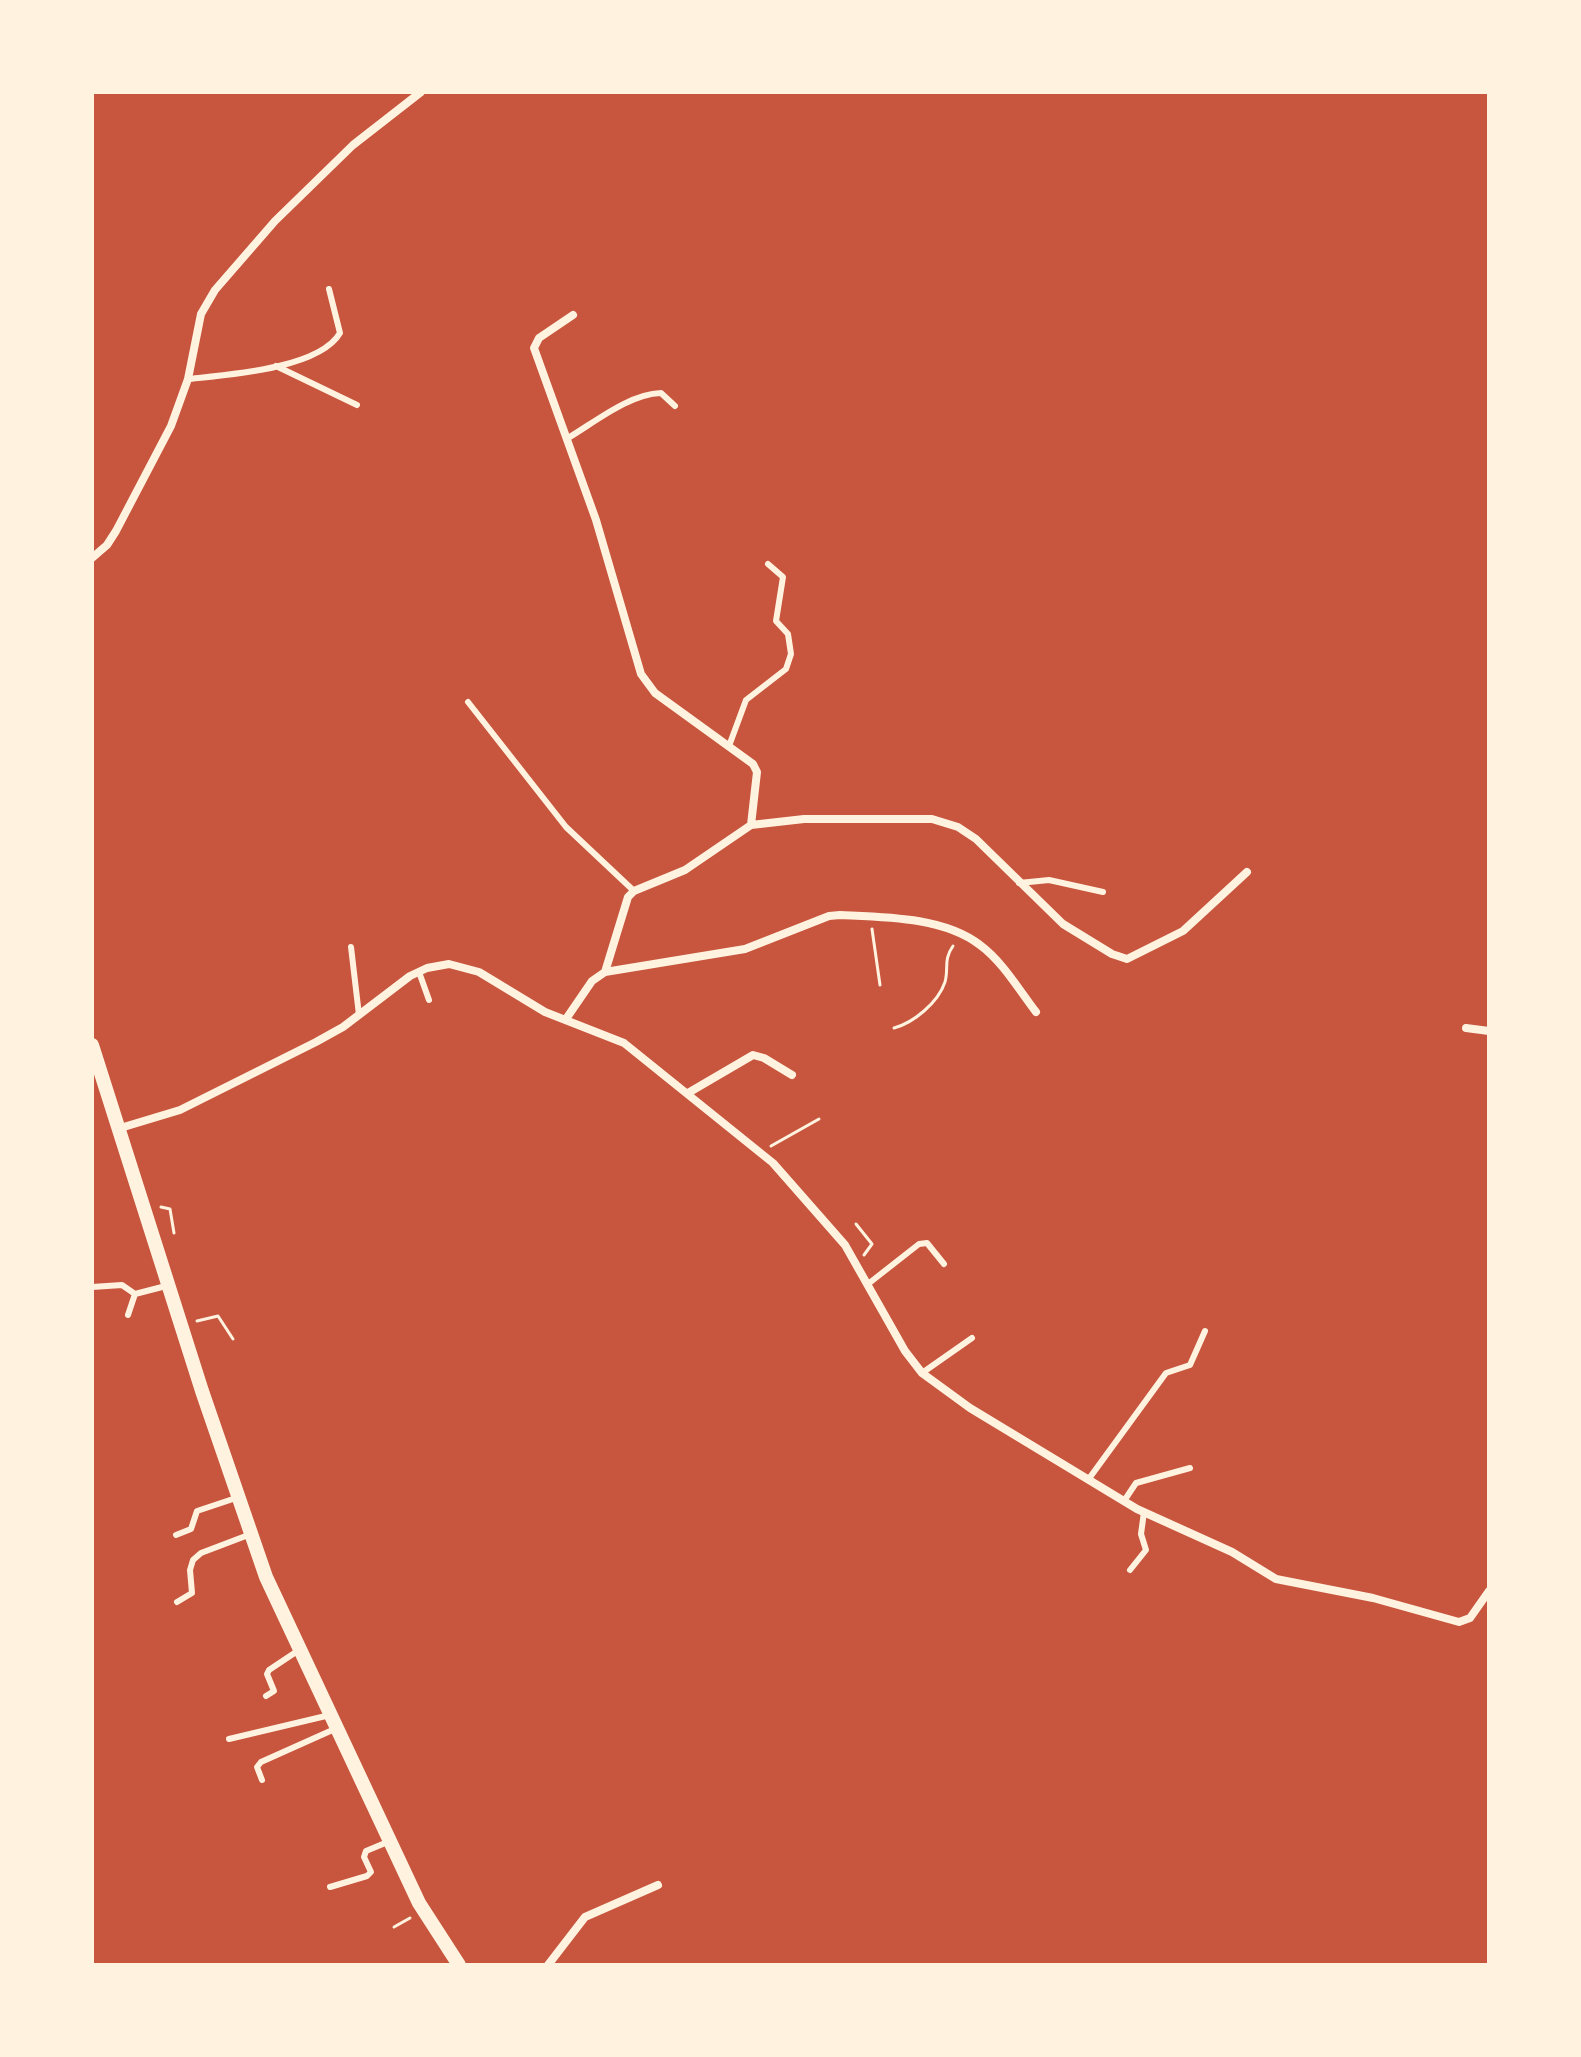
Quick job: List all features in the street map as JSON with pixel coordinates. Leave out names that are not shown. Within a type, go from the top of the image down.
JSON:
[{"type":"street","points":[[92,558],[107,545],[116,531],[171,426],[188,379],[201,314],[215,290],[275,221],[353,145],[421,92]]},
{"type":"street","points":[[573,315],[539,338],[534,348],[568,438],[645,684],[753,764],[757,772],[751,825]]},
{"type":"street","points":[[605,972],[628,897],[634,891],[685,870],[751,825],[804,819],[932,819],[958,827],[976,839],[1063,924],[1112,954],[1127,959],[1143,954],[1183,931],[1226,895],[1247,872]]},
{"type":"street","points":[[566,1019],[592,981],[605,972],[745,949],[829,916],[871,917],[940,926],[962,933],[991,954],[1036,1012]]},
{"type":"street","points":[[117,1129],[180,1110],[343,1027],[419,972],[449,964],[462,966],[479,972],[545,1012],[624,1043],[757,1149],[818,1211],[855,1262],[905,1351],[922,1373],[970,1408],[1088,1480],[1144,1512],[1220,1546],[1276,1579],[1373,1598],[1459,1622],[1470,1618],[1489,1591]]},
{"type":"street","points":[[1466,1028],[1489,1031]]},
{"type":"street","points":[[92,1045],[266,1577],[424,1911],[459,1965]]},
{"type":"street","points":[[688,1093],[753,1055],[792,1075]]},
{"type":"street","points":[[548,1965],[585,1917],[658,1885]]},
{"type":"lane","points":[[188,379],[276,366],[334,343],[340,333],[329,289]]},
{"type":"lane","points":[[276,366],[357,405]]},
{"type":"lane","points":[[568,438],[624,405],[652,393],[661,393],[675,406]]},
{"type":"lane","points":[[729,746],[746,700],[782,674],[791,654],[788,634],[776,621],[783,577],[768,564]]},
{"type":"lane","points":[[468,702],[566,827],[634,891]]},
{"type":"lane","points":[[1019,883],[1049,880],[1103,892]]},
{"type":"lane","points":[[351,947],[359,1015]]},
{"type":"lane","points":[[419,972],[429,1000]]},
{"type":"lane","points":[[868,1284],[919,1244],[927,1243],[944,1264]]},
{"type":"lane","points":[[92,1287],[122,1285],[135,1294],[170,1285]]},
{"type":"lane","points":[[128,1315],[135,1294]]},
{"type":"lane","points":[[1088,1480],[1166,1373],[1190,1365],[1205,1331]]},
{"type":"lane","points":[[922,1373],[972,1338]]},
{"type":"lane","points":[[1124,1501],[1136,1483],[1190,1468]]},
{"type":"lane","points":[[176,1535],[191,1529],[197,1511],[239,1497]]},
{"type":"lane","points":[[1130,1570],[1146,1550],[1141,1534],[1144,1512]]},
{"type":"lane","points":[[177,1602],[192,1593],[190,1570],[201,1553],[251,1534]]},
{"type":"lane","points":[[266,1696],[274,1691],[267,1674],[269,1670],[299,1650]]},
{"type":"lane","points":[[229,1739],[333,1722]]},
{"type":"lane","points":[[262,1780],[257,1767],[261,1762],[333,1722]]},
{"type":"lane","points":[[330,1887],[367,1876],[371,1872],[364,1857],[366,1851],[390,1841]]},
{"type":"path","points":[[871,917],[880,985]]},
{"type":"path","points":[[894,1028],[913,1021],[939,992],[945,982],[946,955],[962,933]]},
{"type":"path","points":[[757,1149],[769,1147],[819,1119]]},
{"type":"path","points":[[855,1262],[870,1251],[872,1244],[856,1224]]},
{"type":"path","points":[[182,1325],[218,1316],[233,1339]]}]
